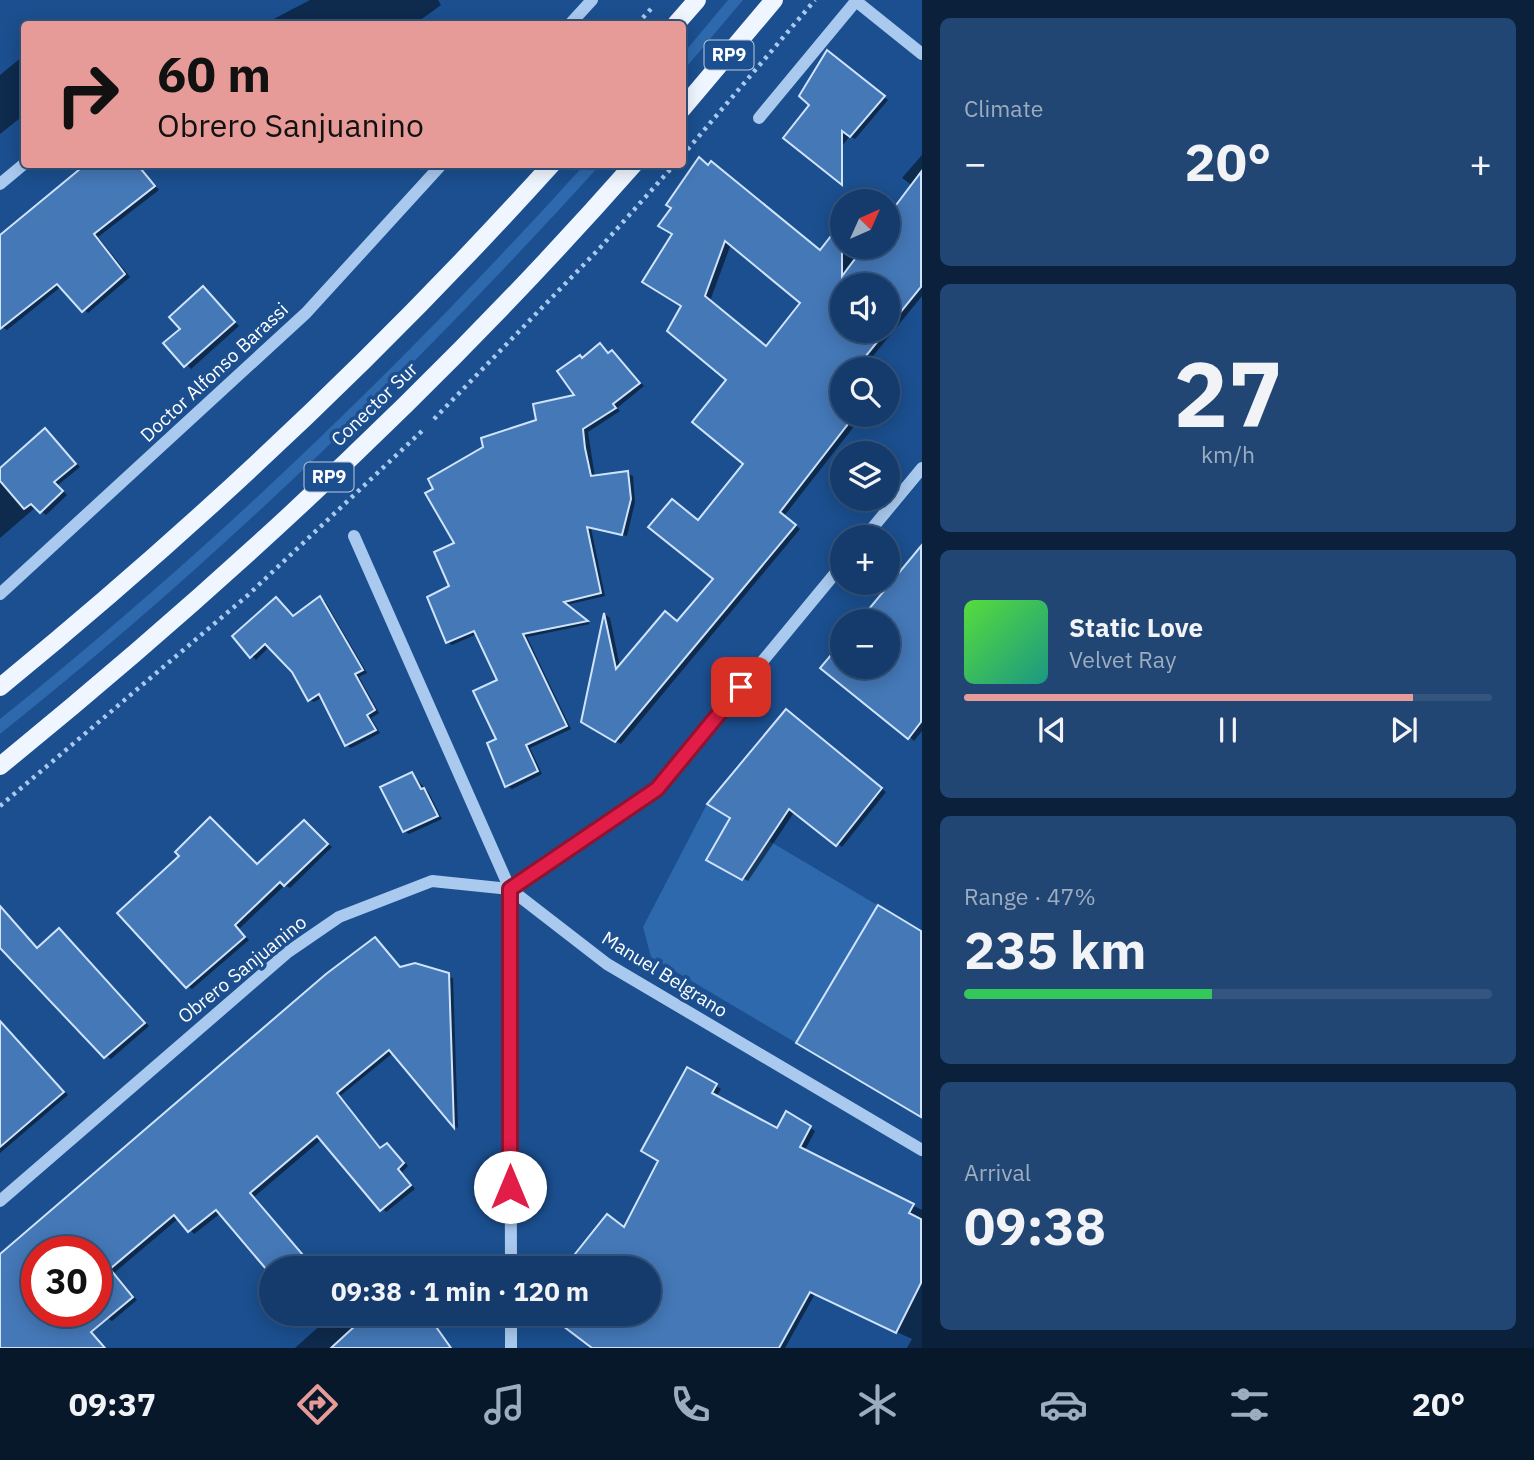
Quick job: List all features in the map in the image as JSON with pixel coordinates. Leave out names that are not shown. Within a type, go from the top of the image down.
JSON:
[{"type":"main road","points":[[679,21],[697,0]]},
{"type":"main road","name":"RP9","points":[[686,104],[774,0]]},
{"type":"main road","name":"Conector Sur","points":[[0,687],[151,559],[322,401],[467,256],[548,168]]},
{"type":"main road","name":"Conector Sur","points":[[0,766],[164,628],[315,490],[472,337],[630,168]]},
{"type":"street","points":[[572,21],[592,0]]},
{"type":"street","points":[[759,118],[856,1],[922,54]]},
{"type":"street","points":[[0,184],[21,166]]},
{"type":"street","name":"Doctor Alfonso Barassi","points":[[0,594],[306,313],[438,168]]},
{"type":"street","points":[[875,525],[922,468]]},
{"type":"street","name":"Manuel Belgrano","points":[[354,536],[510,889],[607,964],[922,1150]]},
{"type":"street","points":[[511,1256],[510,889],[657,789],[830,580]]},
{"type":"street","name":"Obrero Sanjuanino","points":[[0,1201],[288,952],[339,917],[432,881],[510,889]]},
{"type":"street","points":[[511,1326],[511,1348]]},
{"type":"path","points":[[640,21],[658,0]]},
{"type":"path","points":[[686,151],[815,0]]},
{"type":"shaded area","points":[[728,0],[743,0],[686,67],[686,50]]},
{"type":"shaded area","points":[[581,168],[597,168],[386,390],[311,462],[158,602],[0,734],[0,719],[154,590],[229,522],[376,383]]},
{"type":"shaded area","points":[[707,804],[921,931],[921,1117],[651,957],[643,927]]},
{"type":"building","points":[[827,50],[885,96],[850,137],[842,131],[842,185],[783,138],[809,105],[799,96]]},
{"type":"building","points":[[699,157],[708,165],[711,161],[820,250],[830,237],[830,259],[842,259],[842,273],[830,273],[830,343],[876,343],[865,357],[830,357],[830,427],[846,427],[835,441],[830,441],[830,447],[780,512],[796,525],[615,742],[581,722],[604,613],[616,669],[665,611],[677,621],[713,579],[648,527],[672,499],[698,520],[743,464],[692,422],[726,380],[667,331],[681,306],[642,282],[672,234],[658,226],[671,208],[666,205]],"holes":[[[725,241],[800,303],[766,346],[705,296]]]},
{"type":"building","points":[[81,168],[140,168],[155,186],[94,234],[125,274],[82,312],[57,284],[0,329],[0,235]]},
{"type":"building","points":[[921,172],[921,287],[900,313],[900,273],[844,273],[855,259],[900,259],[900,200]]},
{"type":"building","points":[[203,286],[235,322],[184,367],[163,343],[180,329],[169,317]]},
{"type":"building","points":[[600,343],[608,353],[612,350],[640,383],[613,404],[616,408],[583,429],[585,448],[591,476],[628,471],[631,499],[622,535],[587,527],[601,593],[564,602],[588,621],[523,634],[567,726],[526,745],[538,771],[505,787],[487,743],[496,739],[473,691],[497,680],[474,631],[446,643],[427,597],[449,586],[434,552],[454,543],[425,493],[433,489],[428,479],[483,447],[481,438],[536,420],[533,404],[574,395],[557,371],[580,355],[582,358]]},
{"type":"building","points":[[45,428],[76,464],[54,482],[63,491],[40,513],[31,504],[24,509],[0,481],[0,468]]},
{"type":"building","points":[[921,546],[921,722],[908,739],[834,679],[900,679],[900,609],[869,609],[880,595],[900,595],[900,571]]},
{"type":"building","points":[[320,596],[363,670],[355,674],[375,710],[367,715],[376,730],[345,746],[319,694],[308,701],[292,672],[265,644],[250,658],[232,636],[276,597],[293,616]]},
{"type":"building","points":[[830,656],[830,676],[820,668]]},
{"type":"building","points":[[786,709],[882,788],[836,846],[789,809],[742,880],[706,860],[730,818],[707,804]]},
{"type":"building","points":[[412,772],[421,789],[424,788],[438,816],[403,832],[380,787]]},
{"type":"building","points":[[210,817],[257,864],[304,820],[328,844],[284,886],[280,882],[235,925],[245,937],[186,988],[117,913],[179,856],[175,852]]},
{"type":"building","points":[[878,905],[921,931],[921,1117],[796,1043]]},
{"type":"building","points":[[0,906],[37,948],[59,928],[145,1023],[104,1058],[0,948]]},
{"type":"building","points":[[375,937],[400,967],[415,963],[449,973],[454,1128],[389,1050],[337,1093],[380,1148],[387,1143],[404,1163],[398,1169],[411,1185],[380,1211],[317,1136],[250,1193],[304,1256],[259,1256],[259,1261],[216,1210],[188,1232],[174,1215],[112,1267],[112,1236],[21,1236],[21,1327],[97,1327],[91,1332],[105,1348],[0,1348],[0,1254],[326,974]]},
{"type":"building","points":[[0,1021],[64,1092],[0,1147]]},
{"type":"building","points":[[687,1067],[717,1084],[712,1093],[777,1128],[786,1111],[811,1126],[800,1147],[914,1204],[909,1213],[921,1219],[921,1283],[896,1333],[810,1292],[779,1348],[592,1348],[563,1326],[661,1326],[661,1256],[573,1256],[607,1214],[624,1227],[658,1161],[641,1151]]},
{"type":"building","points":[[112,1271],[133,1297],[112,1314]]},
{"type":"building","points":[[355,1326],[435,1326],[451,1348],[331,1348]]},
{"type":"route","points":[[510,1187],[510,889],[657,789],[741,687]]}]
